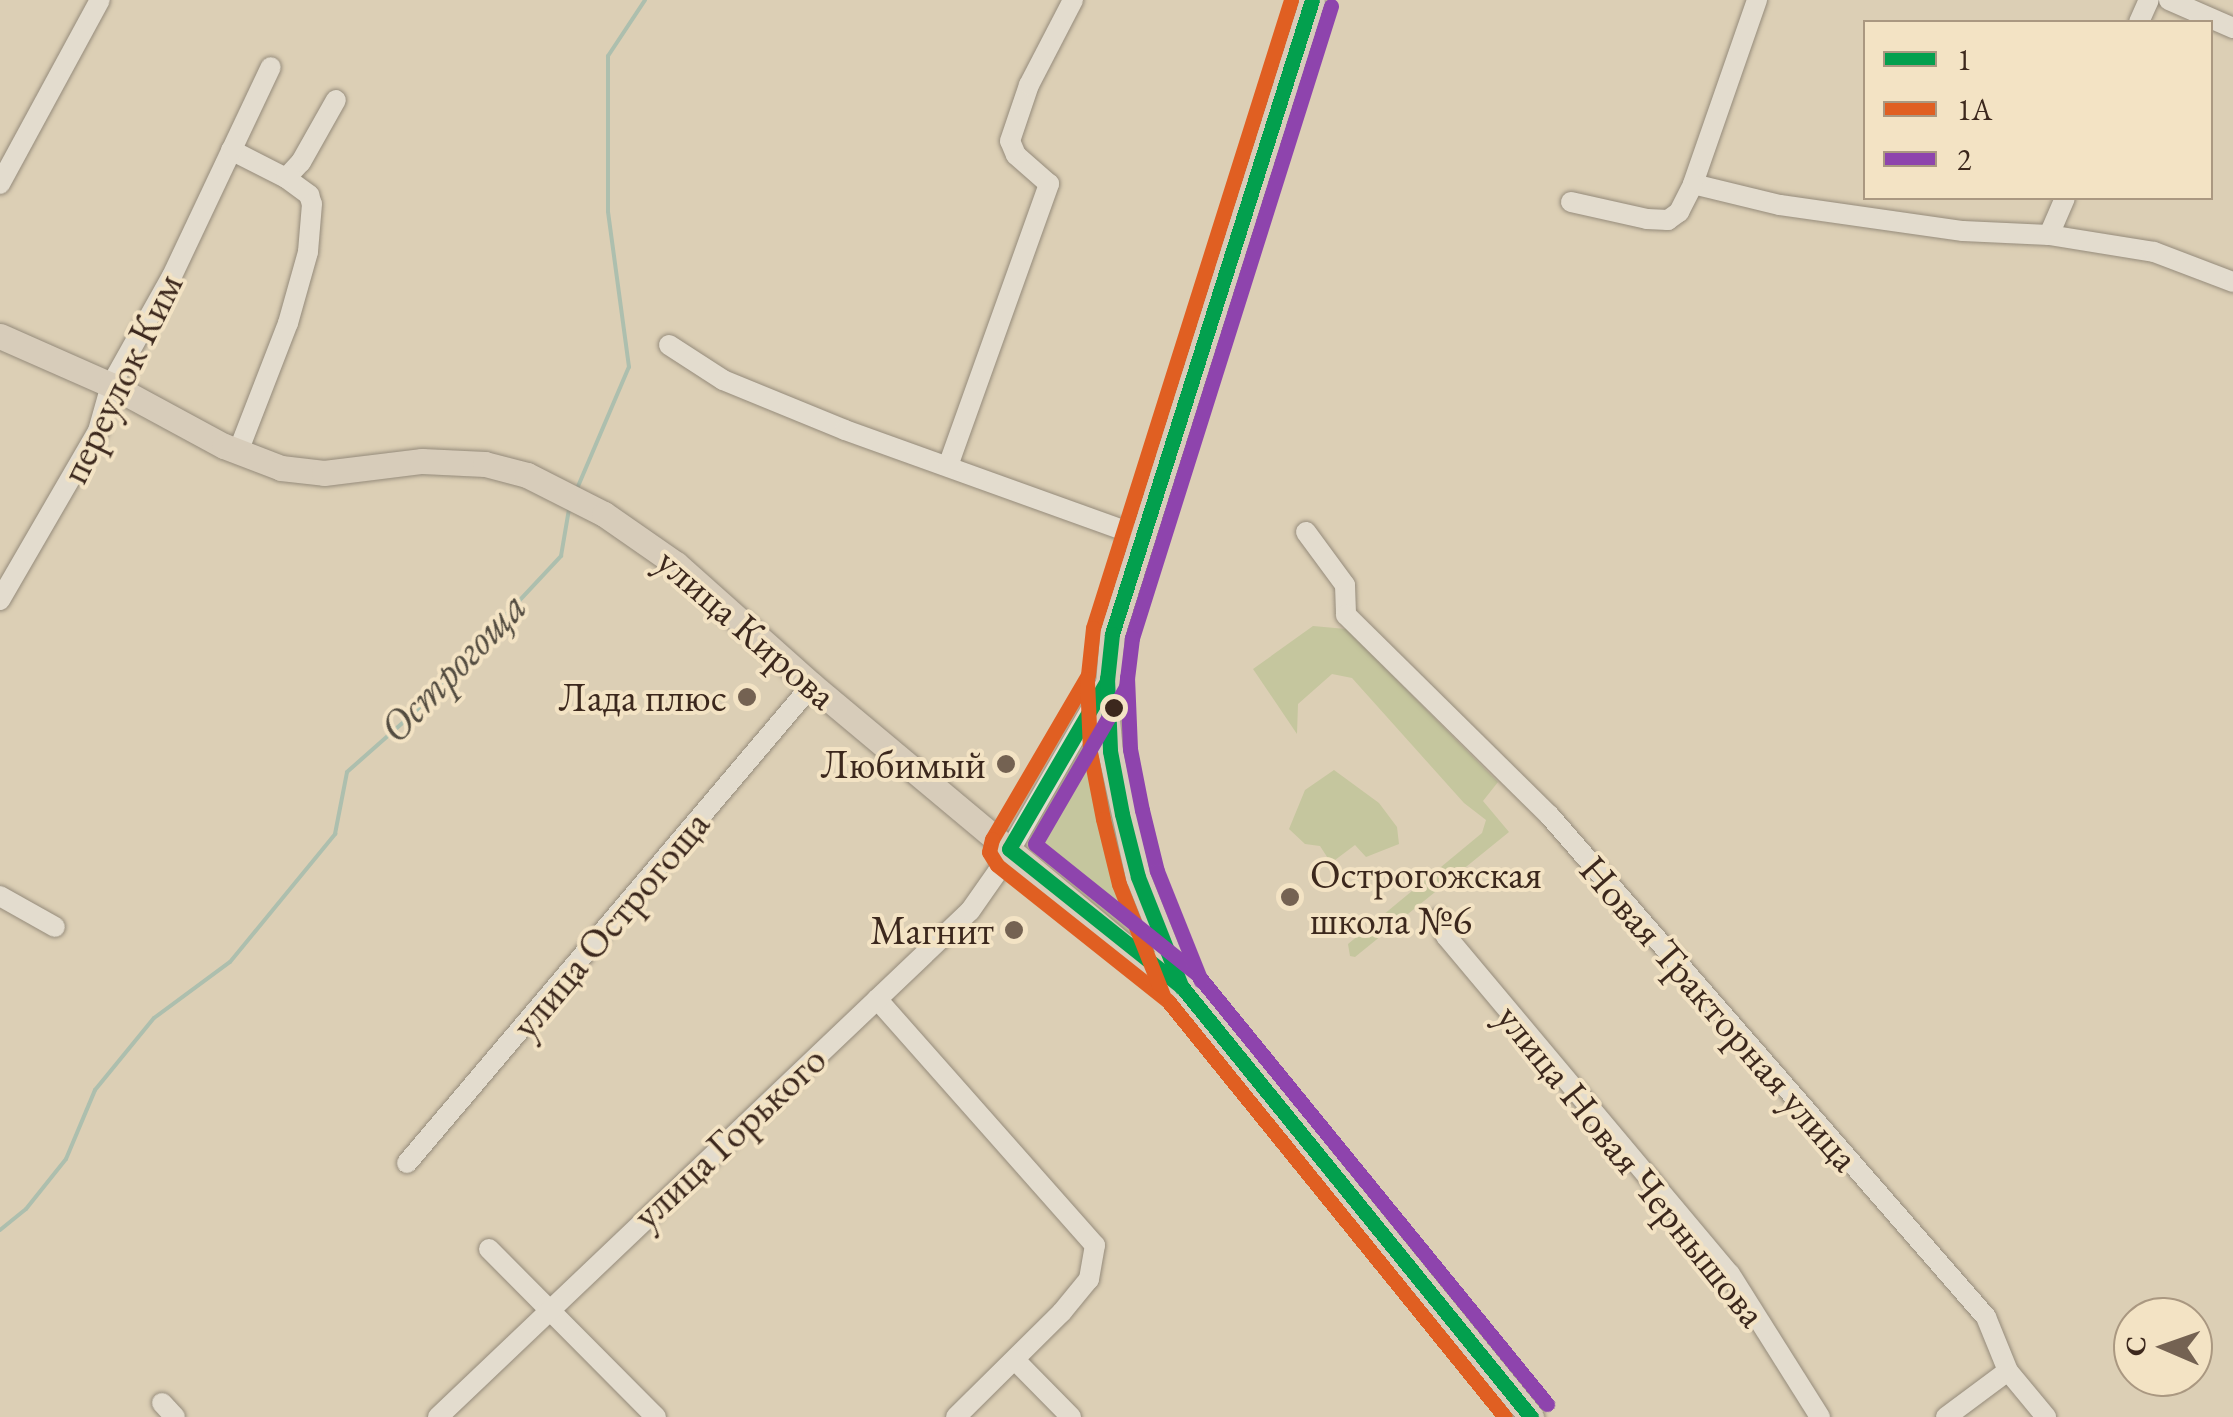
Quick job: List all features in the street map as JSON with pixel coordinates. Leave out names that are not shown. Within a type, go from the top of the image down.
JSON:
[{"type":"main road","points":[[1312,0],[1112,634],[1107,681],[1110,752],[1138,877],[1182,987],[1531,1417]]},
{"type":"main road","name":"улица Кирова","points":[[0,336],[111,386],[238,452],[281,468],[324,473],[422,461],[464,461],[505,468],[604,514],[676,564],[812,685],[1009,850],[1182,987]]},
{"type":"street","points":[[0,184],[100,0]]},
{"type":"street","points":[[948,466],[1049,184],[1016,155],[1010,141],[1029,85],[1073,0]]},
{"type":"street","points":[[1571,202],[1647,219],[1668,220],[1679,212],[1693,184],[1758,0]]},
{"type":"street","points":[[2169,0],[2233,28]]},
{"type":"street","name":"переулок Ким","points":[[0,600],[98,430],[111,386],[172,276],[271,67]]},
{"type":"street","points":[[286,178],[301,162],[336,100]]},
{"type":"street","points":[[231,150],[286,178],[309,195],[312,204],[308,252],[288,323],[238,452]]},
{"type":"street","points":[[1693,184],[1780,205],[2154,252],[2233,282]]},
{"type":"street","points":[[2049,236],[2064,200]]},
{"type":"street","points":[[669,346],[723,380],[1142,537]]},
{"type":"street","name":"Новая Тракторная улица","points":[[1306,532],[1345,585],[1346,615],[1549,815],[1986,1316],[2008,1371],[2046,1417]]},
{"type":"street","name":"улица Горького","points":[[438,1417],[970,911],[1107,681]]},
{"type":"street","name":"улица Острогоща","points":[[407,1163],[812,685]]},
{"type":"street","points":[[0,896],[55,928]]},
{"type":"street","name":"улица Новая Чернышова","points":[[1439,918],[1446,936],[1730,1274],[1820,1417]]},
{"type":"street","points":[[877,999],[1095,1245],[1088,1279],[1015,1360],[956,1417]]},
{"type":"street","points":[[489,1249],[656,1417]]},
{"type":"street","points":[[1015,1360],[1071,1417]]},
{"type":"street","points":[[1946,1417],[2008,1371]]},
{"type":"green space","points":[[1313,626],[1346,629],[1498,782],[1483,801],[1509,832],[1355,957],[1350,956],[1348,944],[1482,833],[1486,820],[1464,803],[1352,678],[1332,674],[1298,704],[1297,734],[1253,669]]},
{"type":"green space","points":[[1080,745],[1097,749],[1157,959],[1030,848],[1030,831]]},
{"type":"green space","points":[[1334,770],[1379,803],[1397,827],[1399,844],[1366,857],[1355,845],[1331,863],[1320,846],[1305,844],[1289,829],[1305,790]]},
{"type":"waterway","name":"Острогоща","points":[[576,491],[629,367],[608,211],[608,56],[645,0]]},
{"type":"waterway","name":"Острогоща","points":[[0,1230],[26,1209],[66,1159],[95,1090],[154,1018],[230,962],[335,834],[347,772],[417,710],[561,556],[569,509]]},
{"type":"transit line","name":"1А","points":[[1291,0],[1093,628],[1088,675],[992,839],[989,852],[997,865],[1168,1001],[1505,1417]]},
{"type":"transit line","name":"1","points":[[1312,0],[1112,634],[1107,681],[1009,849],[1182,987],[1531,1417]]},
{"type":"transit line","name":"2","points":[[1331,6],[1132,638],[1126,687],[1035,844],[1196,973],[1547,1404]]},
{"type":"transit line","name":"2","points":[[1127,677],[1130,749],[1142,810],[1157,871],[1201,981]]},
{"type":"transit line","name":"1","points":[[1107,678],[1110,751],[1122,814],[1138,877],[1182,988]]},
{"type":"transit line","name":"1А","points":[[1087,679],[1090,752],[1103,819],[1119,884],[1163,995]]},
{"type":"place","name":"Лада плюс","points":[[747,697]]},
{"type":"place","name":"Любимый","points":[[1006,764]]},
{"type":"place","name":"Острогожская школа №6","points":[[1290,897]]},
{"type":"place","name":"Магнит","points":[[1014,930]]}]
